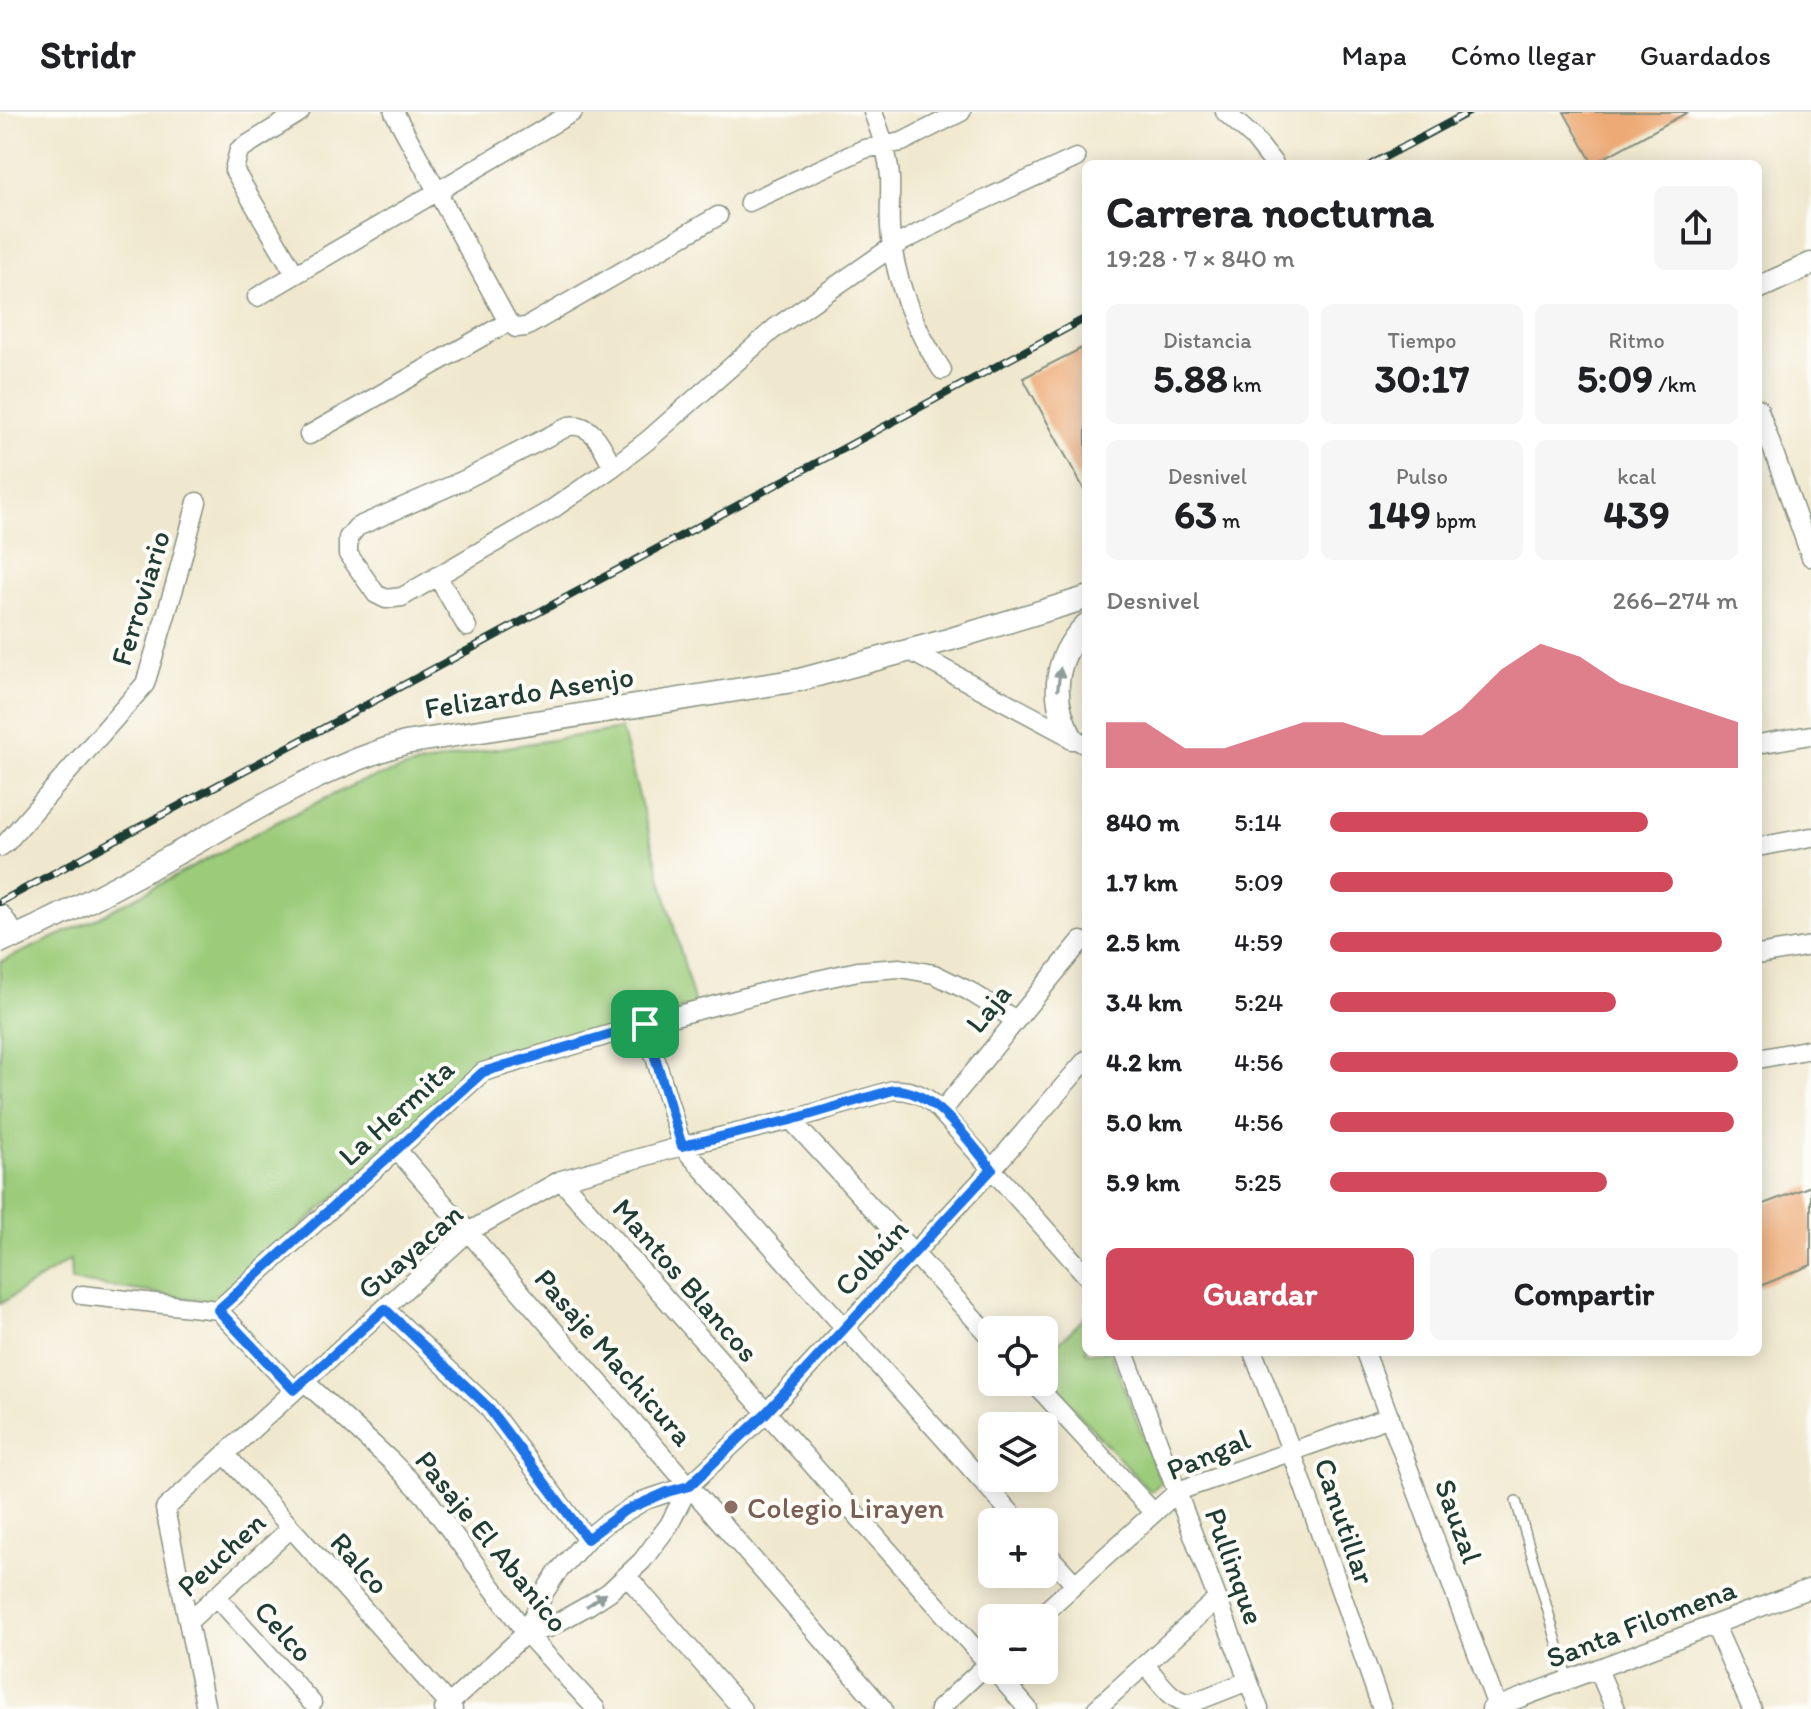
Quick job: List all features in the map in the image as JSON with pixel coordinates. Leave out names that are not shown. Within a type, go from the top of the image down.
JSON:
[{"type":"street","points":[[295,274],[234,170],[239,150],[300,112]]},
{"type":"street","points":[[394,112],[508,322],[516,328],[526,327],[718,216]]},
{"type":"street","points":[[257,297],[573,112]]},
{"type":"street","points":[[873,112],[885,144],[890,179],[892,247],[911,312],[942,370]]},
{"type":"street","points":[[749,202],[864,149],[902,142],[961,112]]},
{"type":"street","points":[[1225,112],[1253,137],[1271,160]]},
{"type":"street","points":[[613,467],[590,430],[579,425],[569,426],[464,480],[357,527],[348,538],[348,554],[381,597],[392,600],[402,597],[551,510],[613,467],[647,441],[775,328],[892,247],[975,204],[1076,158]]},
{"type":"street","points":[[1762,286],[1811,264]]},
{"type":"street","points":[[309,435],[508,322]]},
{"type":"street","points":[[1762,419],[1811,557]]},
{"type":"street","name":"Ferroviario","points":[[0,847],[145,684],[197,502]]},
{"type":"street","points":[[437,576],[467,627]]},
{"type":"street","name":"Felizardo Asenjo","points":[[7,941],[112,891],[308,779],[375,752],[436,736],[799,680],[910,651],[1082,599]]},
{"type":"street","points":[[1079,742],[1058,706],[1057,678],[1064,653],[1082,630]]},
{"type":"street","points":[[910,651],[1079,742]]},
{"type":"street","points":[[1762,743],[1811,735]]},
{"type":"street","points":[[1762,846],[1811,837]]},
{"type":"street","points":[[0,916],[7,941]]},
{"type":"street","name":"Laja","points":[[941,1112],[1014,1019],[1081,941]]},
{"type":"street","points":[[1762,954],[1811,946]]},
{"type":"street","name":"La Hermita","points":[[218,1310],[483,1072],[645,1024],[858,971],[900,968],[934,974],[1014,1019]]},
{"type":"street","points":[[645,1024],[682,1146],[1006,1508]]},
{"type":"street","points":[[1762,1058],[1811,1049]]},
{"type":"street","name":"Colbún","points":[[526,1633],[548,1628],[569,1617],[609,1592],[627,1576],[669,1525],[689,1486],[766,1413],[992,1169],[1082,1065]]},
{"type":"street","name":"Guayacan","points":[[188,1622],[165,1509],[468,1232],[561,1180],[893,1090],[904,1089],[922,1095],[941,1112]]},
{"type":"street","points":[[941,1112],[1082,1270]]},
{"type":"street","points":[[791,1120],[978,1323]]},
{"type":"street","name":"Pasaje Machicura","points":[[397,1150],[883,1709]]},
{"type":"street","name":"Mantos Blancos","points":[[561,1180],[978,1650]]},
{"type":"street","points":[[82,1295],[218,1310],[299,1386]]},
{"type":"street","points":[[385,1309],[487,1406],[587,1539]]},
{"type":"street","name":"Pullinque","points":[[1126,1356],[1259,1709]]},
{"type":"street","name":"Canutillar","points":[[1255,1356],[1382,1709]]},
{"type":"street","name":"Sauzal","points":[[1367,1356],[1496,1708]]},
{"type":"street","name":"Pasaje El Abanico","points":[[299,1386],[425,1496],[526,1633],[596,1709]]},
{"type":"street","points":[[1046,1396],[1153,1512]]},
{"type":"street","name":"Pangal","points":[[1053,1604],[1178,1491],[1390,1417]]},
{"type":"street","name":"Ralco","points":[[225,1454],[449,1707]]},
{"type":"street","name":"Colbún","points":[[449,1707],[526,1633],[556,1574],[587,1539],[624,1511],[656,1496],[689,1486]]},
{"type":"street","name":"Peuchen","points":[[188,1622],[291,1528]]},
{"type":"street","points":[[1058,1565],[1075,1584]]},
{"type":"street","points":[[627,1576],[742,1709]]},
{"type":"street","name":"Santa Filomena","points":[[1496,1708],[1811,1588]]},
{"type":"street","name":"Celco","points":[[216,1596],[312,1703]]},
{"type":"street","points":[[1096,1709],[1217,1599]]},
{"type":"street","points":[[188,1622],[206,1709]]},
{"type":"street","points":[[1715,1626],[1752,1709]]},
{"type":"street","points":[[1145,1665],[1175,1699],[1183,1703],[1192,1703],[1248,1681]]},
{"type":"street","points":[[1598,1669],[1615,1709]]},
{"type":"street","points":[[939,1709],[978,1676]]},
{"type":"street","name":"Mantos Blancos","points":[[1007,1684],[1028,1709]]},
{"type":"lane","points":[[1516,1501],[1568,1680]]},
{"type":"green space","points":[[621,729],[695,1005],[484,1066],[215,1302],[71,1281],[70,1260],[0,1304],[0,962],[93,920],[359,782],[409,767],[488,750]]},
{"type":"green space","points":[[1082,1320],[1082,1356],[1112,1356],[1161,1483],[1150,1492],[1058,1391],[1058,1343]]},
{"type":"building","points":[[1564,112],[1688,112],[1600,160],[1591,160]]},
{"type":"building","points":[[1082,348],[1082,486],[1023,378]]},
{"type":"building","points":[[1811,1186],[1811,1265],[1762,1285],[1762,1204]]},
{"type":"railway","points":[[1379,160],[1469,112]]},
{"type":"railway","points":[[0,902],[1082,320]]},
{"type":"place","name":"Colegio Lirayen","points":[[731,1507]]},
{"type":"route","points":[[645,1024],[682,1146],[904,1089],[922,1095],[935,1105],[992,1169],[766,1413],[689,1486],[645,1500],[624,1511],[587,1539],[487,1406],[385,1309],[294,1390],[218,1310],[483,1072],[645,1024]]}]
